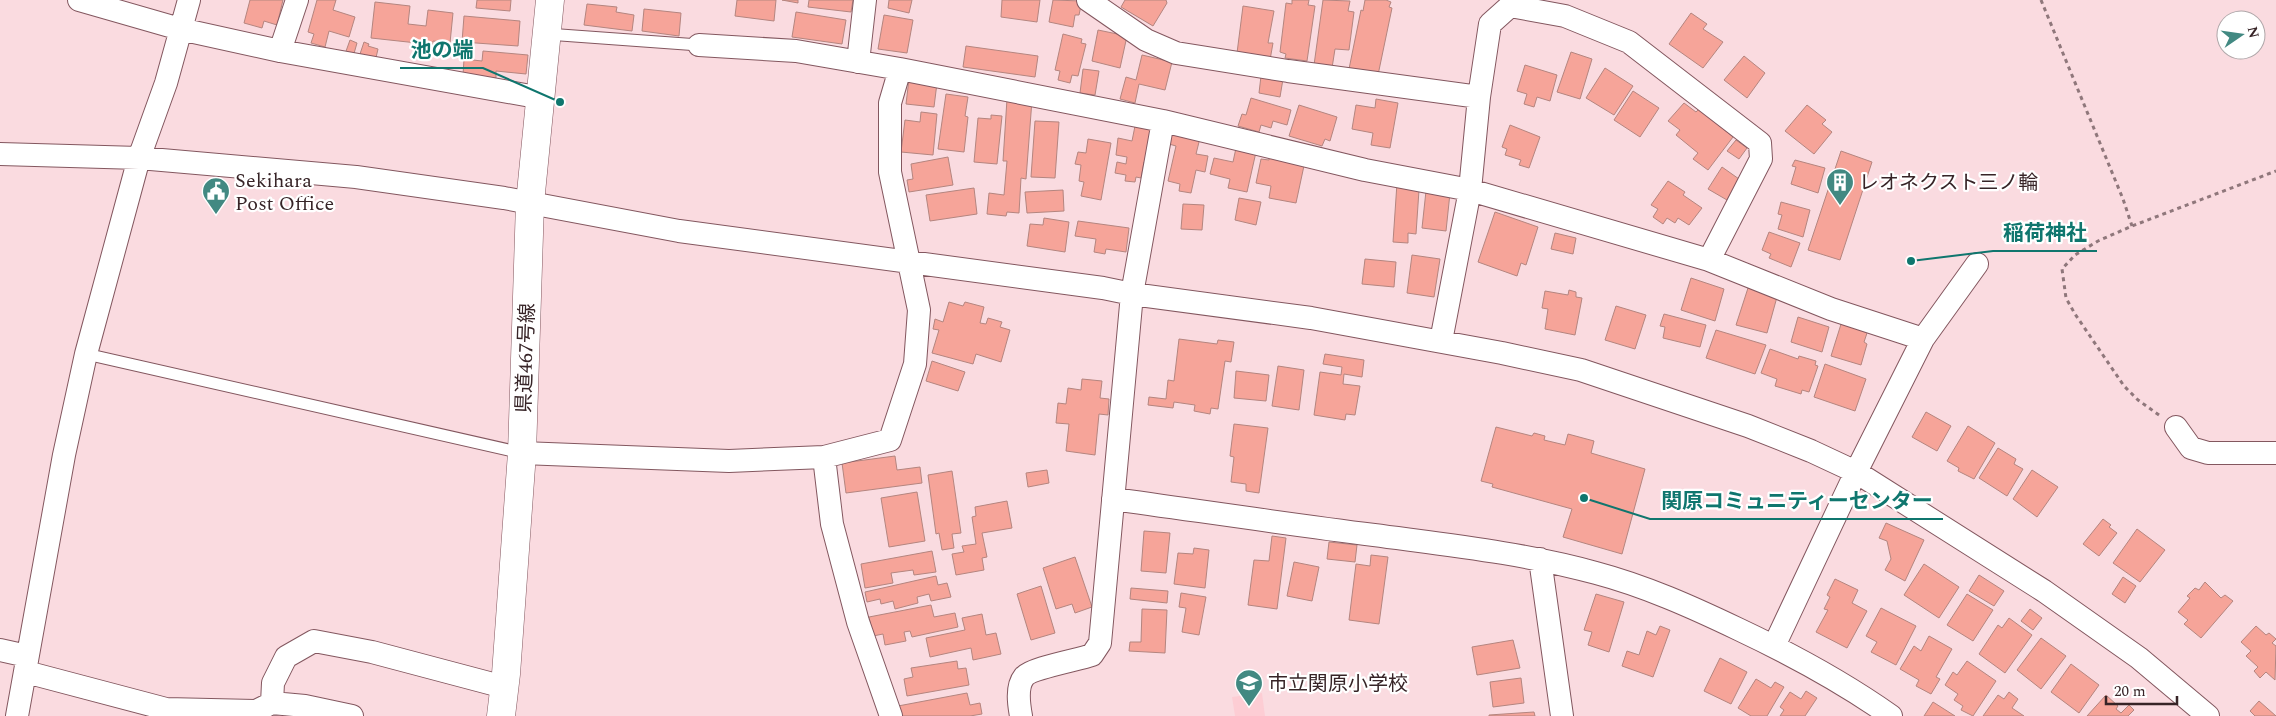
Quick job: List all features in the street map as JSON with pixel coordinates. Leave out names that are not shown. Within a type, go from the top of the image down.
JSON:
[{"type":"main road","name":"県道467号線","points":[[501,716],[522,453],[530,203],[542,98],[550,0]]},
{"type":"street","points":[[79,0],[180,29],[280,51],[542,98]]},
{"type":"street","points":[[17,716],[64,456],[86,354],[139,158],[166,83],[189,0]]},
{"type":"street","points":[[280,51],[297,0]]},
{"type":"street","points":[[858,62],[864,0]]},
{"type":"street","points":[[1088,0],[1146,40],[1176,53],[1288,71],[1479,97]]},
{"type":"street","points":[[1441,341],[1470,190],[1479,97],[1490,24],[1510,6],[1565,16],[1629,42],[1760,143],[1761,159],[1709,260]]},
{"type":"street","points":[[699,45],[796,51],[900,69],[1163,121],[1365,170],[1470,190],[1709,260],[1830,309],[1923,338]]},
{"type":"street","points":[[522,453],[729,461],[824,457],[890,440],[916,364],[919,310],[890,164],[890,103],[900,69]]},
{"type":"street","points":[[1021,716],[1019,693],[1024,677],[1035,669],[1092,655],[1100,643],[1132,294],[1163,121]]},
{"type":"street","points":[[0,154],[139,158],[356,178],[530,203],[679,231],[910,261],[1311,318],[1441,341],[1582,370],[1748,426],[1811,451],[1856,472],[2044,591],[2139,658],[2208,716]]},
{"type":"street","points":[[1774,646],[1856,472],[1923,338],[1977,264]]},
{"type":"street","points":[[2176,427],[2192,448],[2217,454],[2276,453]]},
{"type":"street","points":[[824,457],[832,524],[858,622],[891,716]]},
{"type":"street","points":[[1113,499],[1540,559],[1597,573],[1646,589],[1774,646],[1856,692],[1891,716]]},
{"type":"street","points":[[1540,559],[1562,716]]},
{"type":"street","points":[[260,710],[286,657],[314,641],[372,652],[504,687]]},
{"type":"street","points":[[0,650],[27,664],[166,708],[260,710],[305,706],[352,716]]},
{"type":"lane","points":[[546,34],[699,45]]},
{"type":"lane","points":[[86,354],[522,453]]},
{"type":"path","points":[[2041,0],[2124,199],[2132,226]]},
{"type":"path","points":[[2176,427],[2138,400],[2124,386],[2066,298],[2062,269],[2075,254],[2085,247],[2132,226],[2276,172]]},
{"type":"shaded area","name":"市立関原小学校","points":[[1262,693],[1265,716],[1235,716],[1232,697]]},
{"type":"building","points":[[250,0],[283,0],[277,25],[264,21],[262,28],[244,23]]},
{"type":"building","points":[[317,0],[336,0],[333,10],[355,17],[349,37],[329,31],[325,47],[311,43],[314,34],[308,32]]},
{"type":"building","points":[[477,0],[511,0],[510,11],[476,8]]},
{"type":"building","points":[[737,0],[776,0],[774,21],[735,16]]},
{"type":"building","points":[[782,0],[798,0],[798,3]]},
{"type":"building","points":[[809,0],[853,0],[851,12],[808,7]]},
{"type":"building","points":[[889,0],[912,0],[909,13],[888,8]]},
{"type":"building","points":[[1002,0],[1040,0],[1037,22],[1001,17]]},
{"type":"building","points":[[1053,0],[1082,1],[1079,15],[1075,15],[1073,27],[1049,22]]},
{"type":"building","points":[[1125,0],[1166,0],[1167,3],[1153,26],[1121,7]]},
{"type":"building","points":[[1292,0],[1309,0],[1308,5],[1315,6],[1307,61],[1285,58],[1286,54],[1280,52],[1286,3],[1292,4]]},
{"type":"building","points":[[1323,0],[1350,1],[1348,11],[1354,12],[1349,50],[1335,49],[1332,68],[1314,65]]},
{"type":"building","points":[[1365,0],[1386,0],[1391,2],[1389,7],[1392,8],[1378,75],[1349,69],[1361,10],[1363,11]]},
{"type":"building","points":[[375,2],[410,6],[408,24],[426,26],[428,10],[453,13],[450,43],[433,41],[432,51],[416,49],[417,43],[371,38]]},
{"type":"building","points":[[587,4],[617,7],[616,12],[634,15],[632,31],[584,25]]},
{"type":"building","points":[[1243,6],[1274,11],[1268,43],[1273,43],[1270,60],[1237,53]]},
{"type":"building","points":[[644,9],[681,13],[679,36],[642,31]]},
{"type":"building","points":[[796,12],[846,20],[842,44],[792,37]]},
{"type":"building","points":[[1691,13],[1707,24],[1703,29],[1723,42],[1703,68],[1669,44]]},
{"type":"building","points":[[884,15],[913,20],[907,53],[878,49]]},
{"type":"building","points":[[464,16],[520,21],[518,46],[462,42]]},
{"type":"building","points":[[1098,30],[1127,36],[1120,68],[1092,61]]},
{"type":"building","points":[[1063,34],[1082,39],[1081,43],[1086,44],[1078,76],[1072,75],[1070,83],[1058,80],[1060,71],[1055,70]]},
{"type":"building","points":[[350,40],[357,43],[353,57],[345,54]]},
{"type":"building","points":[[364,42],[369,44],[368,46],[378,49],[375,62],[359,57]]},
{"type":"building","points":[[966,46],[1038,56],[1035,77],[963,67]]},
{"type":"building","points":[[483,51],[528,55],[526,74],[496,71],[496,78],[463,75],[464,59],[482,61]]},
{"type":"building","points":[[1571,52],[1592,59],[1580,99],[1557,92]]},
{"type":"building","points":[[1142,55],[1172,62],[1165,90],[1139,84],[1135,103],[1120,99],[1126,77],[1136,80]]},
{"type":"building","points":[[1744,56],[1765,73],[1747,98],[1724,80]]},
{"type":"building","points":[[1525,65],[1557,75],[1550,101],[1537,97],[1534,107],[1524,104],[1527,94],[1517,91]]},
{"type":"building","points":[[1605,68],[1633,86],[1614,115],[1586,98]]},
{"type":"building","points":[[1083,69],[1099,71],[1095,95],[1080,93]]},
{"type":"building","points":[[1261,76],[1283,79],[1280,97],[1259,93]]},
{"type":"building","points":[[909,79],[937,83],[934,107],[906,104]]},
{"type":"building","points":[[1633,91],[1659,108],[1640,137],[1614,120]]},
{"type":"building","points":[[946,94],[968,97],[965,116],[968,117],[964,152],[938,149]]},
{"type":"building","points":[[1251,98],[1291,110],[1287,125],[1273,121],[1271,128],[1261,125],[1259,132],[1238,126],[1242,114],[1246,115]]},
{"type":"building","points":[[1007,99],[1032,100],[1026,179],[1021,178],[1019,213],[1007,212],[1006,216],[987,214],[989,193],[1004,195],[1007,161],[1003,161]]},
{"type":"building","points":[[1376,99],[1398,103],[1390,148],[1371,145],[1373,133],[1352,129],[1356,105],[1375,108]]},
{"type":"building","points":[[1684,103],[1696,112],[1699,109],[1733,137],[1708,170],[1693,159],[1698,153],[1676,135],[1680,130],[1668,121]]},
{"type":"building","points":[[1299,105],[1337,117],[1330,141],[1325,139],[1322,146],[1289,136]]},
{"type":"building","points":[[1807,105],[1826,120],[1822,124],[1832,132],[1814,154],[1785,131]]},
{"type":"building","points":[[921,112],[937,114],[933,155],[901,152],[905,120],[920,122]]},
{"type":"building","points":[[991,115],[1002,116],[997,164],[974,162],[978,118],[991,119]]},
{"type":"building","points":[[1035,121],[1059,122],[1055,178],[1031,177]]},
{"type":"building","points":[[1136,121],[1159,125],[1152,164],[1144,162],[1141,178],[1136,177],[1135,182],[1125,181],[1126,175],[1115,173],[1117,162],[1126,164],[1127,157],[1116,155],[1118,138],[1132,141]]},
{"type":"building","points":[[1510,125],[1540,137],[1529,168],[1519,165],[1521,160],[1505,155],[1507,149],[1502,147]]},
{"type":"building","points":[[1172,132],[1200,138],[1196,154],[1208,156],[1205,172],[1196,170],[1191,193],[1179,191],[1180,184],[1168,181],[1176,146],[1169,144]]},
{"type":"building","points":[[1088,139],[1111,143],[1101,200],[1081,196],[1084,182],[1079,181],[1081,165],[1075,164],[1078,152],[1086,153]]},
{"type":"building","points":[[1736,140],[1747,148],[1739,159],[1727,151]]},
{"type":"building","points":[[1236,148],[1256,152],[1247,192],[1228,188],[1230,179],[1210,174],[1214,158],[1233,162]]},
{"type":"building","name":"レオネクスト三ノ輪","points":[[1841,151],[1872,162],[1840,260],[1808,250]]},
{"type":"building","points":[[1270,154],[1305,161],[1296,203],[1269,198],[1271,186],[1256,183],[1261,159],[1269,160]]},
{"type":"building","points":[[948,157],[953,185],[909,192],[907,180],[913,179],[911,164]]},
{"type":"building","points":[[1795,160],[1825,168],[1818,193],[1791,184],[1796,167],[1792,166]]},
{"type":"building","points":[[1722,167],[1739,179],[1727,200],[1708,189]]},
{"type":"building","points":[[1668,181],[1685,192],[1683,195],[1702,208],[1689,225],[1678,218],[1675,223],[1667,218],[1663,224],[1653,217],[1658,209],[1651,205]]},
{"type":"building","points":[[1397,183],[1419,190],[1416,234],[1408,233],[1408,243],[1393,242]]},
{"type":"building","points":[[974,188],[977,214],[930,221],[926,195]]},
{"type":"building","points":[[1063,190],[1064,211],[1027,213],[1025,192]]},
{"type":"building","points":[[1426,191],[1450,193],[1446,231],[1422,228]]},
{"type":"building","points":[[1239,198],[1261,202],[1256,225],[1235,220]]},
{"type":"building","points":[[1781,202],[1810,210],[1803,237],[1778,229],[1782,215],[1778,214]]},
{"type":"building","points":[[1183,204],[1204,205],[1202,230],[1181,229]]},
{"type":"building","points":[[1495,212],[1538,227],[1526,265],[1521,263],[1517,276],[1478,262]]},
{"type":"building","points":[[1044,218],[1069,222],[1065,252],[1027,246],[1030,224],[1043,225]]},
{"type":"building","points":[[1078,221],[1129,228],[1126,252],[1106,249],[1105,254],[1094,252],[1096,239],[1075,236]]},
{"type":"building","points":[[1769,232],[1800,243],[1791,267],[1769,258],[1771,254],[1762,250]]},
{"type":"building","points":[[1555,233],[1576,238],[1573,254],[1551,249]]},
{"type":"building","points":[[1412,255],[1440,259],[1434,297],[1407,293]]},
{"type":"building","points":[[1365,259],[1396,262],[1394,287],[1362,284]]},
{"type":"building","points":[[1691,278],[1724,289],[1715,321],[1681,310]]},
{"type":"building","points":[[1748,288],[1777,297],[1767,333],[1736,325]]},
{"type":"building","points":[[1569,290],[1576,292],[1576,297],[1582,298],[1575,335],[1545,329],[1548,309],[1542,308],[1545,291],[1568,295]]},
{"type":"building","points":[[949,302],[963,306],[965,302],[984,307],[980,323],[986,324],[988,318],[1002,322],[1000,327],[1010,330],[1001,362],[976,354],[973,364],[932,353],[939,330],[933,329],[935,319],[943,322]]},
{"type":"building","points":[[1616,306],[1646,315],[1635,349],[1605,340]]},
{"type":"building","points":[[1664,314],[1706,325],[1700,347],[1663,338],[1665,327],[1660,326]]},
{"type":"building","points":[[1798,317],[1829,327],[1822,352],[1791,342]]},
{"type":"building","points":[[1842,321],[1868,330],[1864,342],[1867,344],[1861,365],[1831,356]]},
{"type":"building","points":[[1716,330],[1766,345],[1755,374],[1706,358]]},
{"type":"building","points":[[1179,339],[1217,344],[1218,340],[1234,342],[1231,362],[1225,361],[1218,409],[1211,408],[1210,414],[1194,411],[1195,405],[1174,402],[1173,408],[1148,405],[1149,397],[1166,399],[1168,380],[1174,381]]},
{"type":"building","points":[[1770,349],[1798,359],[1799,356],[1816,361],[1815,365],[1818,366],[1809,392],[1802,390],[1801,394],[1775,386],[1777,379],[1761,373]]},
{"type":"building","points":[[1325,354],[1364,360],[1362,377],[1344,374],[1343,384],[1360,386],[1355,415],[1346,414],[1345,420],[1314,415],[1320,372],[1341,375],[1342,367],[1323,364]]},
{"type":"building","points":[[932,361],[965,372],[958,391],[926,381]]},
{"type":"building","points":[[1825,364],[1866,379],[1855,411],[1814,397]]},
{"type":"building","points":[[1278,366],[1304,370],[1299,410],[1272,406]]},
{"type":"building","points":[[1236,371],[1269,375],[1266,401],[1234,398]]},
{"type":"building","points":[[1082,379],[1102,381],[1100,398],[1109,399],[1108,415],[1099,414],[1095,455],[1066,451],[1069,424],[1056,423],[1058,403],[1066,404],[1068,388],[1081,390]]},
{"type":"building","points":[[1926,412],[1951,426],[1937,451],[1912,437]]},
{"type":"building","points":[[1234,424],[1268,428],[1259,493],[1246,491],[1246,484],[1231,482],[1234,457],[1230,456]]},
{"type":"building","points":[[1968,426],[1995,443],[1974,479],[1958,471],[1959,468],[1947,461]]},
{"type":"building","points":[[1496,427],[1532,436],[1534,433],[1545,436],[1544,440],[1565,445],[1568,434],[1594,441],[1591,453],[1645,469],[1622,554],[1563,537],[1572,509],[1492,487],[1493,484],[1481,481]]},
{"type":"building","points":[[1998,448],[2016,459],[2014,464],[2023,469],[2007,496],[1979,478]]},
{"type":"building","points":[[895,456],[897,470],[920,467],[922,483],[846,493],[842,463]]},
{"type":"building","points":[[1047,470],[1049,483],[1028,487],[1026,473]]},
{"type":"building","points":[[2032,470],[2058,487],[2037,517],[2013,499]]},
{"type":"building","points":[[952,471],[961,533],[952,534],[954,548],[942,550],[939,533],[936,534],[928,475]]},
{"type":"building","points":[[917,492],[925,541],[889,547],[881,498]]},
{"type":"building","points":[[1007,501],[1012,528],[982,533],[987,557],[982,558],[984,570],[956,575],[952,554],[964,552],[962,546],[976,544],[972,517],[976,516],[975,507]]},
{"type":"building","points":[[2103,519],[2117,533],[2099,556],[2083,544]]},
{"type":"building","points":[[1886,523],[1924,540],[1905,581],[1885,570],[1891,559],[1887,541],[1879,538]]},
{"type":"building","points":[[2137,529],[2165,550],[2140,582],[2113,563]]},
{"type":"building","points":[[1144,531],[1170,533],[1166,573],[1141,571]]},
{"type":"building","points":[[1272,536],[1286,538],[1277,609],[1248,605],[1254,560],[1269,561]]},
{"type":"building","points":[[1329,542],[1357,545],[1355,562],[1327,559]]},
{"type":"building","points":[[1194,548],[1209,550],[1205,588],[1174,584],[1178,553],[1193,554]]},
{"type":"building","points":[[932,551],[936,572],[914,575],[913,570],[891,573],[893,583],[865,588],[861,564]]},
{"type":"building","points":[[1371,555],[1388,557],[1379,624],[1349,620],[1356,564],[1370,566]]},
{"type":"building","points":[[1075,557],[1092,607],[1075,613],[1072,604],[1056,609],[1043,568]]},
{"type":"building","points":[[1294,562],[1319,567],[1312,601],[1287,596]]},
{"type":"building","points":[[1924,564],[1959,587],[1939,618],[1904,595]]},
{"type":"building","points":[[1979,575],[2004,591],[1994,606],[1969,591]]},
{"type":"building","points":[[936,576],[938,585],[947,583],[951,597],[931,601],[929,594],[917,597],[918,603],[895,609],[893,601],[881,604],[880,599],[867,602],[865,592]]},
{"type":"building","points":[[2123,577],[2136,586],[2125,603],[2112,594]]},
{"type":"building","points":[[1835,579],[1858,590],[1852,603],[1867,611],[1847,648],[1816,632],[1828,610],[1824,609],[1830,597],[1827,595]]},
{"type":"building","points":[[2205,582],[2221,598],[2225,595],[2233,601],[2201,638],[2184,624],[2188,620],[2178,612],[2190,598],[2187,596],[2195,588],[2199,590]]},
{"type":"building","points":[[1041,586],[1055,633],[1031,640],[1017,594]]},
{"type":"building","points":[[1131,588],[1168,591],[1167,603],[1130,599]]},
{"type":"building","points":[[1181,593],[1206,597],[1199,635],[1182,632],[1186,608],[1179,607]]},
{"type":"building","points":[[1596,594],[1624,602],[1609,652],[1588,645],[1592,632],[1584,630]]},
{"type":"building","points":[[1967,594],[1993,610],[1973,641],[1947,625]]},
{"type":"building","points":[[931,605],[934,617],[955,613],[958,627],[912,637],[910,631],[904,632],[906,641],[885,645],[883,634],[873,636],[869,617]]},
{"type":"building","points":[[1881,608],[1916,626],[1896,665],[1871,652],[1877,642],[1866,636]]},
{"type":"building","points":[[1142,609],[1167,610],[1165,653],[1129,651],[1130,642],[1141,642]]},
{"type":"building","points":[[2030,609],[2042,618],[2033,630],[2021,621]]},
{"type":"building","points":[[982,614],[986,635],[996,633],[1001,654],[973,660],[971,648],[930,657],[926,638],[965,630],[962,618]]},
{"type":"building","points":[[2009,618],[2032,635],[2005,673],[1979,654],[1998,625],[2002,628]]},
{"type":"building","points":[[1660,626],[1670,630],[1653,677],[1622,666],[1627,651],[1639,655],[1647,631],[1656,635]]},
{"type":"building","points":[[2256,626],[2266,635],[2269,633],[2276,639],[2272,643],[2276,646],[2275,680],[2266,672],[2260,678],[2254,671],[2258,667],[2246,656],[2251,651],[2241,642]]},
{"type":"building","points":[[1929,636],[1952,649],[1936,677],[1940,679],[1931,694],[1916,686],[1919,680],[1900,669],[1914,646],[1921,651]]},
{"type":"building","points":[[2041,638],[2066,656],[2041,689],[2017,670]]},
{"type":"building","points":[[1513,640],[1520,668],[1477,675],[1472,647]]},
{"type":"building","points":[[1720,658],[1747,672],[1731,704],[1704,691]]},
{"type":"building","points":[[957,661],[958,669],[966,668],[969,685],[907,696],[904,679],[913,677],[911,668]]},
{"type":"building","points":[[1967,661],[1996,681],[1973,716],[1961,710],[1963,706],[1954,700],[1958,694],[1945,685],[1953,672],[1957,675]]},
{"type":"building","points":[[2071,664],[2099,685],[2079,713],[2051,692]]},
{"type":"building","points":[[1521,678],[1524,703],[1493,707],[1490,682]]},
{"type":"building","points":[[1756,679],[1771,688],[1775,682],[1784,687],[1767,716],[1751,716],[1738,708]]},
{"type":"building","points":[[1806,691],[1817,698],[1805,716],[1780,716],[1784,710],[1780,707],[1790,692],[1801,699]]},
{"type":"building","points":[[2009,692],[2018,699],[2012,708],[2024,716],[1983,716],[1998,695],[2004,699]]},
{"type":"building","points":[[967,693],[970,705],[980,703],[982,714],[970,716],[900,716],[898,706]]},
{"type":"building","points":[[2106,695],[2118,706],[2116,709],[2121,713],[2129,705],[2134,710],[2128,716],[2087,716]]},
{"type":"building","points":[[2259,701],[2276,716],[2255,716],[2250,711]]},
{"type":"building","points":[[1933,702],[1955,716],[1924,716]]},
{"type":"building","points":[[1534,712],[1535,716],[1489,716],[1489,715]]},
{"type":"place","name":"池の端","points":[[560,102]]},
{"type":"place","name":"レオネクスト三ノ輪","points":[[1840,206]]},
{"type":"place","name":"Sekihara Post Office","points":[[216,215]]},
{"type":"place","name":"稲荷神社","points":[[1911,261]]},
{"type":"place","name":"関原コミュニティーセンター","points":[[1584,498]]},
{"type":"place","name":"市立関原小学校","points":[[1249,707]]}]
